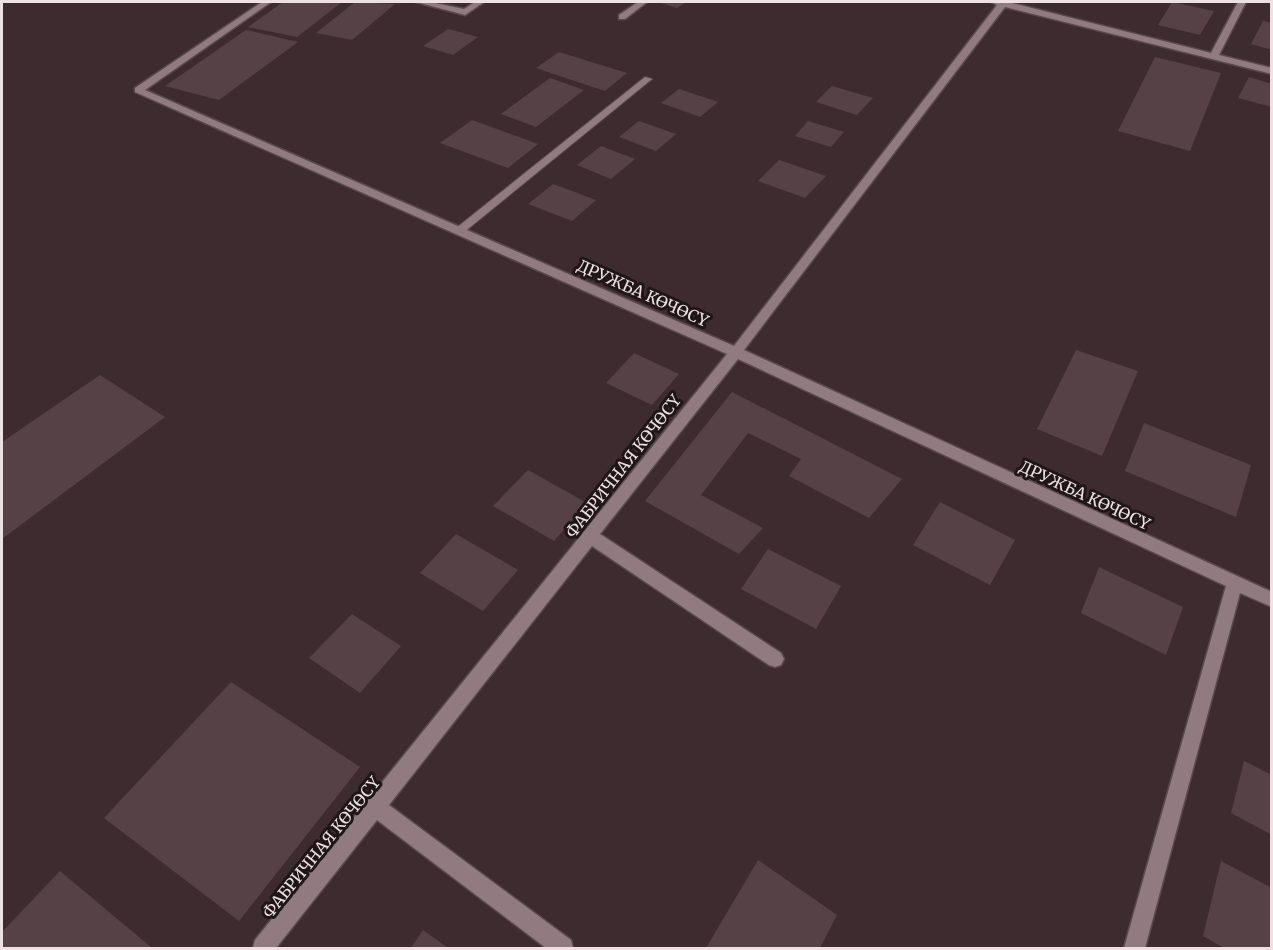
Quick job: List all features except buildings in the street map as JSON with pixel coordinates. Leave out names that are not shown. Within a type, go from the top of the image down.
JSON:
[{"type":"street","name":"ДРУЖБА КӨЧӨСҮ","points":[[267,2],[138,90],[736,352],[1272,600]]},
{"type":"street","points":[[420,2],[465,12],[480,2]]},
{"type":"street","points":[[622,17],[643,2]]},
{"type":"street","points":[[1000,2],[1272,71]]},
{"type":"street","name":"ФАБРИЧНАЯ КӨЧӨСҮ","points":[[263,948],[736,352],[1000,2]]},
{"type":"street","points":[[1214,56],[1242,2]]},
{"type":"street","points":[[590,536],[775,659]]},
{"type":"street","points":[[1135,948],[1235,583]]},
{"type":"street","points":[[376,807],[563,948]]},
{"type":"lane","points":[[459,231],[648,79]]}]
